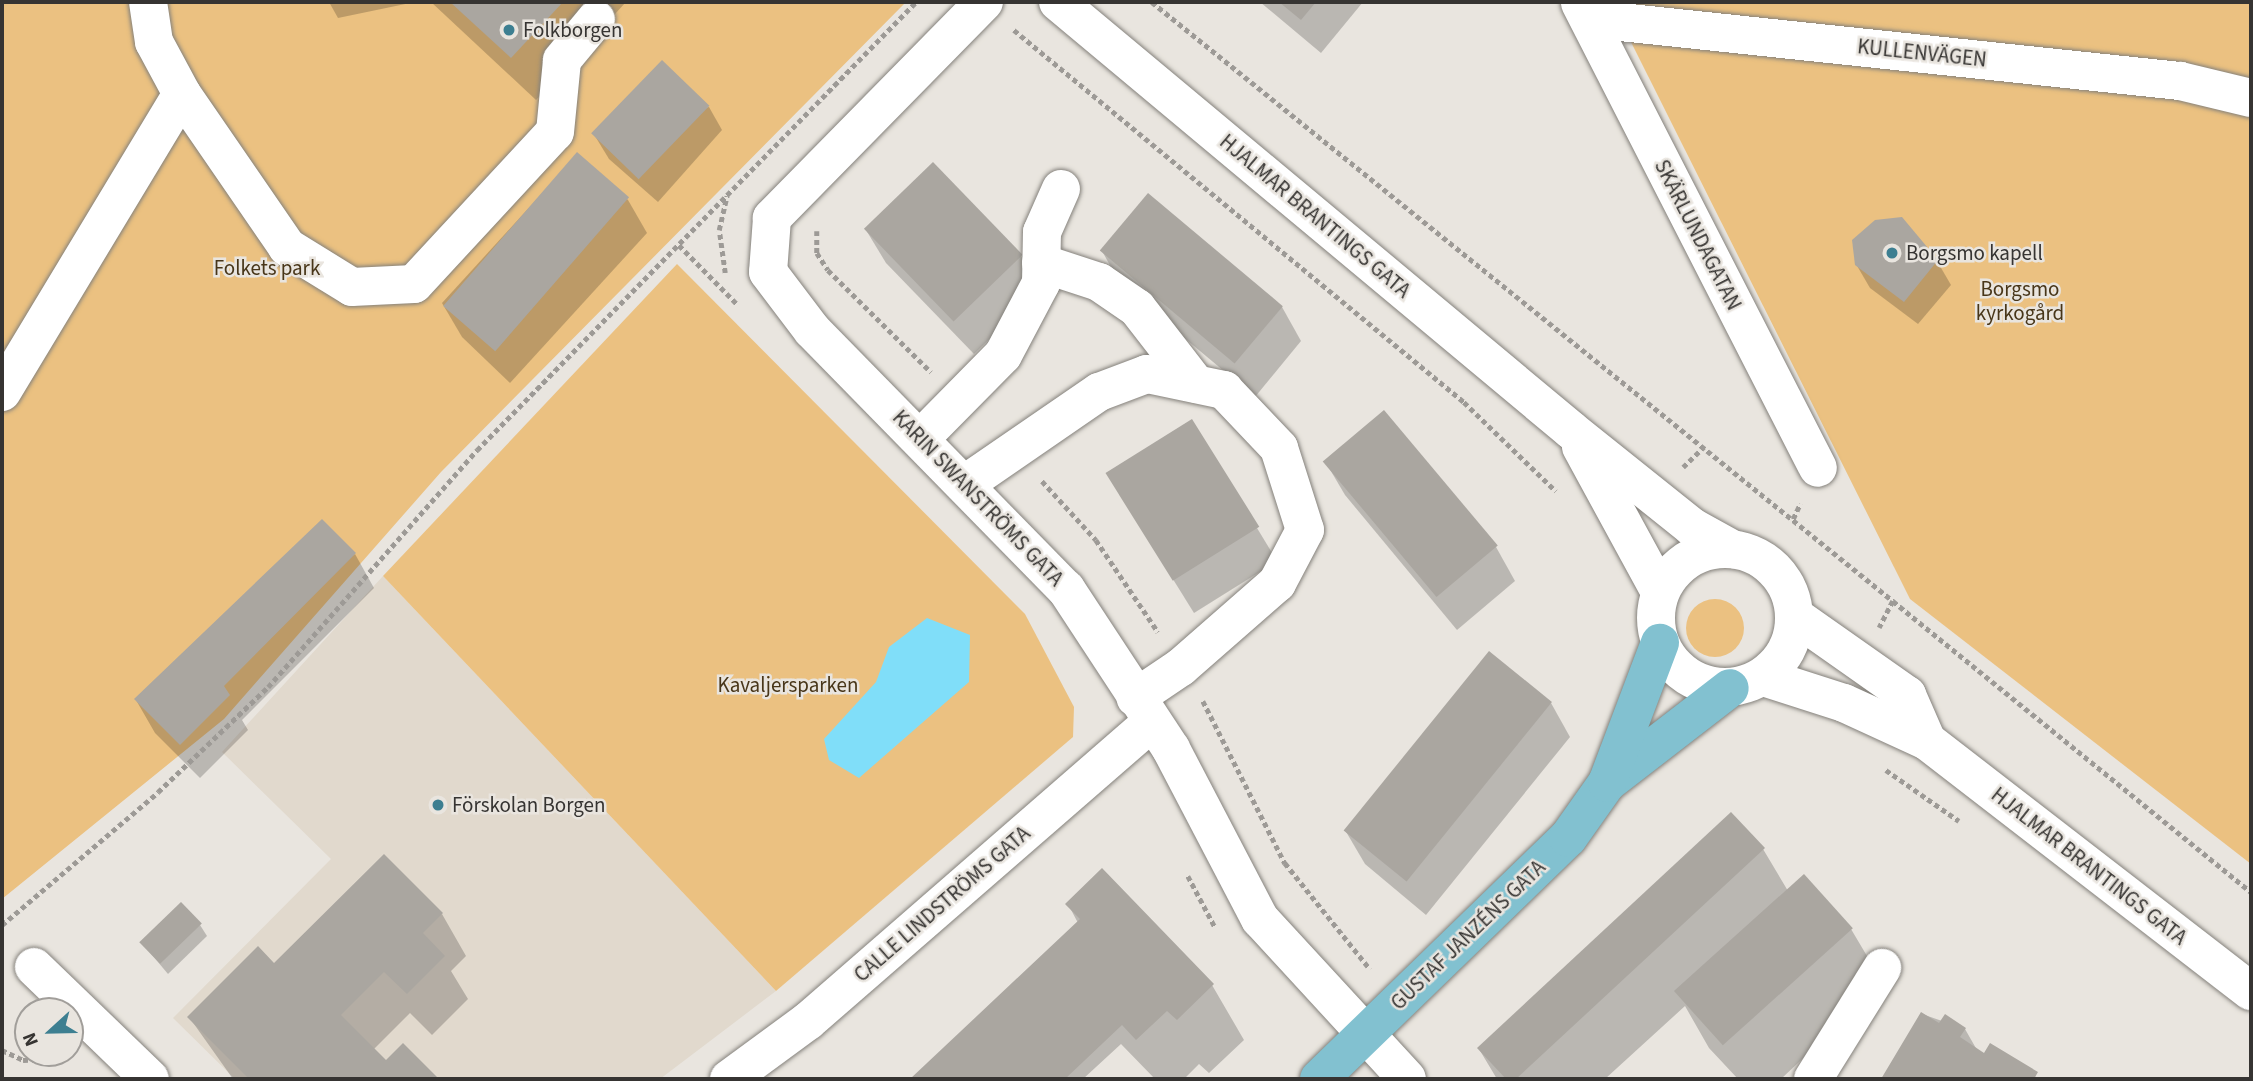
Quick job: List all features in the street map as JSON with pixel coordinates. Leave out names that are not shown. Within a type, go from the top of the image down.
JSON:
[{"type":"main road","name":"GUSTAF JANZÉNS GATA","points":[[1319,1079],[1568,838],[1607,783],[1660,643]]},
{"type":"main road","name":"GUSTAF JANZÉNS GATA","points":[[1607,783],[1746,683]]},
{"type":"street","points":[[148,2],[155,42],[182,94],[287,247],[352,287],[414,284],[555,132],[562,60],[596,19]]},
{"type":"street","name":"HJALMAR BRANTINGS GATA","points":[[1058,2],[1571,430],[1692,527],[1777,571],[1796,617],[1859,665],[1908,695],[1927,741]]},
{"type":"street","name":"KARIN SWANSTRÖMS GATA","points":[[983,3],[792,193],[772,218],[765,246],[768,272],[785,298],[968,482],[1066,589],[1194,788],[1260,919],[1407,1079]]},
{"type":"street","name":"KULLENVÄGEN","points":[[1585,10],[1681,14],[2180,80],[2251,98]]},
{"type":"street","name":"SKÄRLUNDAGATAN","points":[[1585,10],[1818,468]]},
{"type":"street","points":[[2,392],[182,94]]},
{"type":"street","points":[[922,437],[961,401],[1003,355],[1041,283],[1042,232],[1061,189]]},
{"type":"street","points":[[1041,263],[1099,282],[1137,308],[1196,384]]},
{"type":"street","name":"CALLE LINDSTRÖMS GATA","points":[[729,1079],[808,1021],[1143,710],[1181,667],[1277,583],[1305,530],[1279,448],[1224,390],[1147,374],[1099,392],[968,482]]},
{"type":"street","name":"HJALMAR BRANTINGS GATA","points":[[1571,430],[1660,592],[1660,643],[1680,672],[1844,703],[1927,741],[2251,991]]},
{"type":"street","points":[[1660,592],[1689,558],[1732,548]]},
{"type":"street","points":[[1746,683],[1780,662],[1796,617]]},
{"type":"street","points":[[34,967],[150,1079]]},
{"type":"street","points":[[1813,1079],[1882,968]]},
{"type":"path","points":[[2,925],[158,792],[268,687],[477,450],[916,2]]},
{"type":"path","points":[[1152,2],[2251,892]]},
{"type":"path","points":[[983,3],[1464,401],[1560,497]]},
{"type":"path","points":[[1003,39],[1013,29]]},
{"type":"path","points":[[727,195],[721,259],[734,301]]},
{"type":"path","points":[[818,225],[815,243],[828,270],[961,401]]},
{"type":"path","points":[[679,245],[743,310]]},
{"type":"path","points":[[1012,451],[1096,540],[1181,667],[1226,741],[1285,863],[1370,968]]},
{"type":"path","points":[[1859,665],[1893,601]]},
{"type":"path","points":[[1186,872],[1220,934]]},
{"type":"shaded area","name":"Förskolan Borgen","points":[[383,576],[776,991],[660,1079],[235,1079],[173,1018],[331,859],[222,752]]},
{"type":"green space","name":"Folkets park","points":[[2,2],[906,2],[441,472],[224,719],[2,899]]},
{"type":"green space","points":[[1598,2],[2251,2],[2251,93]]},
{"type":"green space","name":"Borgsmo kyrkogård","points":[[1630,40],[2049,72],[2251,109],[2251,864],[1910,599]]},
{"type":"green space","name":"Kavaljersparken","points":[[677,264],[1025,614],[1074,707],[1073,737],[776,991],[383,576]]},
{"type":"green space","points":[[1715,599],[1726,601],[1739,612],[1744,628],[1742,639],[1731,652],[1715,657],[1704,655],[1691,644],[1686,628],[1688,617],[1699,604]]},
{"type":"water","points":[[927,618],[970,635],[969,682],[859,778],[829,760],[824,739],[876,682],[889,647]]},
{"type":"building","name":"Folkborgen","points":[[450,2],[563,2],[511,58]]},
{"type":"building","points":[[1279,2],[1316,2],[1301,20]]},
{"type":"building","points":[[662,60],[709,106],[639,179],[591,133]]},
{"type":"building","points":[[577,152],[629,197],[495,351],[443,306]]},
{"type":"building","points":[[933,162],[1023,255],[954,321],[864,229]]},
{"type":"building","points":[[1148,193],[1283,306],[1235,364],[1100,250]]},
{"type":"building","name":"Borgsmo kapell","points":[[1902,217],[1938,260],[1904,302],[1855,265],[1852,240],[1875,220]]},
{"type":"building","points":[[1384,410],[1498,546],[1436,597],[1323,461]]},
{"type":"building","points":[[1192,419],[1259,527],[1173,581],[1105,473]]},
{"type":"building","points":[[322,519],[356,553],[224,686],[230,695],[180,745],[134,699]]},
{"type":"building","points":[[1489,651],[1552,702],[1407,881],[1344,831]]},
{"type":"building","points":[[1731,812],[1765,848],[1516,1079],[1506,1079],[1477,1048]]},
{"type":"building","points":[[384,854],[443,913],[423,933],[445,956],[407,994],[384,972],[341,1015],[386,1060],[403,1043],[439,1079],[249,1079],[187,1017],[258,946],[274,963]]},
{"type":"building","points":[[1102,868],[1214,984],[1177,1020],[1167,1011],[1136,1040],[1122,1025],[1065,1079],[910,1079],[1080,919],[1065,904]]},
{"type":"building","points":[[1804,874],[1853,928],[1723,1045],[1674,991]]},
{"type":"building","points":[[181,902],[202,924],[160,964],[139,942]]},
{"type":"building","points":[[1921,1012],[1939,1023],[1945,1014],[1966,1028],[1960,1037],[1984,1053],[1990,1043],[2038,1072],[2034,1079],[1881,1079]]},
{"type":"place","name":"Folkborgen","points":[[509,30]]},
{"type":"place","name":"Borgsmo kapell","points":[[1892,253]]},
{"type":"place","name":"Förskolan Borgen","points":[[438,805]]}]
